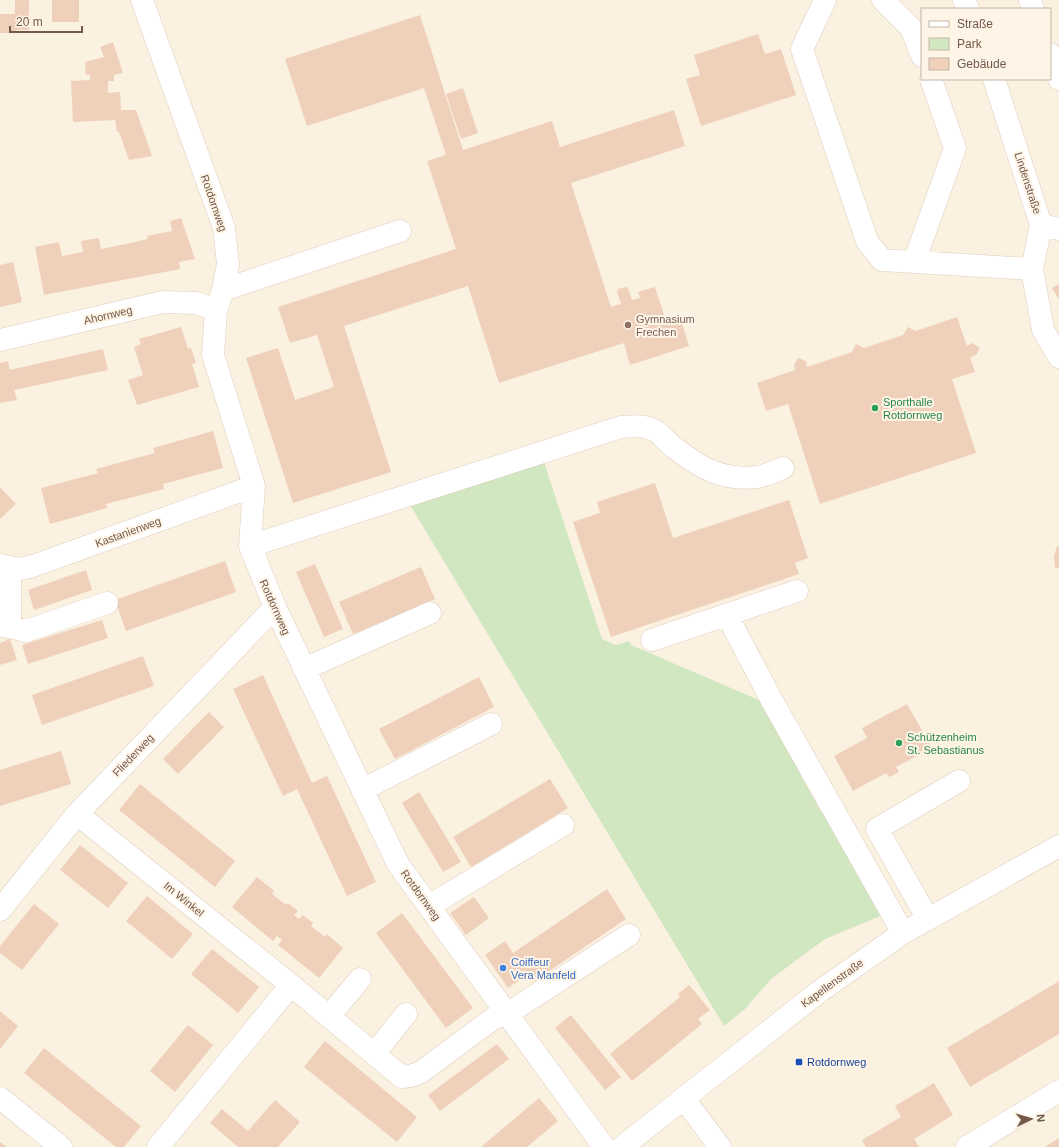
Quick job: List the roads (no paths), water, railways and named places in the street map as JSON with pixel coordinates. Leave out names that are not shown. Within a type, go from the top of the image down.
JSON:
[{"type":"street","name":"Rotdornweg","points":[[142,0],[150,26],[224,228],[228,264],[220,300],[213,355],[254,486],[250,546],[275,607],[398,864],[604,1147]]},
{"type":"street","points":[[825,0],[802,49],[867,241],[882,260],[1032,269]]},
{"type":"street","points":[[883,0],[911,28],[921,53]]},
{"type":"street","points":[[1053,54],[1059,79]]},
{"type":"street","points":[[914,262],[955,148],[931,80]]},
{"type":"street","name":"Lindenstraße","points":[[994,80],[1050,227],[1032,269],[1043,330],[1059,357]]},
{"type":"street","points":[[220,300],[400,230]]},
{"type":"street","name":"Ahornweg","points":[[0,340],[163,302],[196,303],[220,300]]},
{"type":"street","points":[[250,546],[620,427],[638,426],[655,430],[694,464],[714,474],[736,477],[758,477],[783,468]]},
{"type":"street","name":"Kastanienweg","points":[[5,567],[20,569],[33,566],[254,486]]},
{"type":"street","points":[[5,567],[5,626],[26,631],[106,603]]},
{"type":"street","points":[[652,640],[798,591]]},
{"type":"street","name":"Fliederweg","points":[[0,910],[77,814],[275,607]]},
{"type":"street","points":[[304,669],[430,614]]},
{"type":"street","points":[[727,615],[771,699],[903,933]]},
{"type":"street","points":[[362,790],[491,724]]},
{"type":"street","points":[[928,918],[877,829],[959,781]]},
{"type":"street","name":"Im Winkel","points":[[77,814],[291,985],[402,1077],[411,1076],[421,1072],[494,1018],[507,1014],[629,935]]},
{"type":"street","points":[[429,906],[563,825]]},
{"type":"street","name":"Kapellenstraße","points":[[622,1147],[820,990],[903,933],[1059,846]]},
{"type":"street","points":[[329,1016],[360,979]]},
{"type":"street","points":[[158,1147],[291,985]]},
{"type":"street","points":[[374,1054],[406,1014]]},
{"type":"street","points":[[967,1147],[1059,1091]]},
{"type":"street","points":[[0,1098],[61,1147]]},
{"type":"street","points":[[684,1099],[720,1147]]},
{"type":"place","name":"Gymnasium Frechen","points":[[628,325]]},
{"type":"place","name":"Sporthalle Rotdornweg","points":[[875,408]]},
{"type":"place","name":"Schützenheim St. Sebastianus","points":[[899,743]]},
{"type":"place","name":"Coiffeur Vera Manfeld","points":[[503,968]]},
{"type":"place","name":"Rotdornweg","points":[[799,1062]]}]
